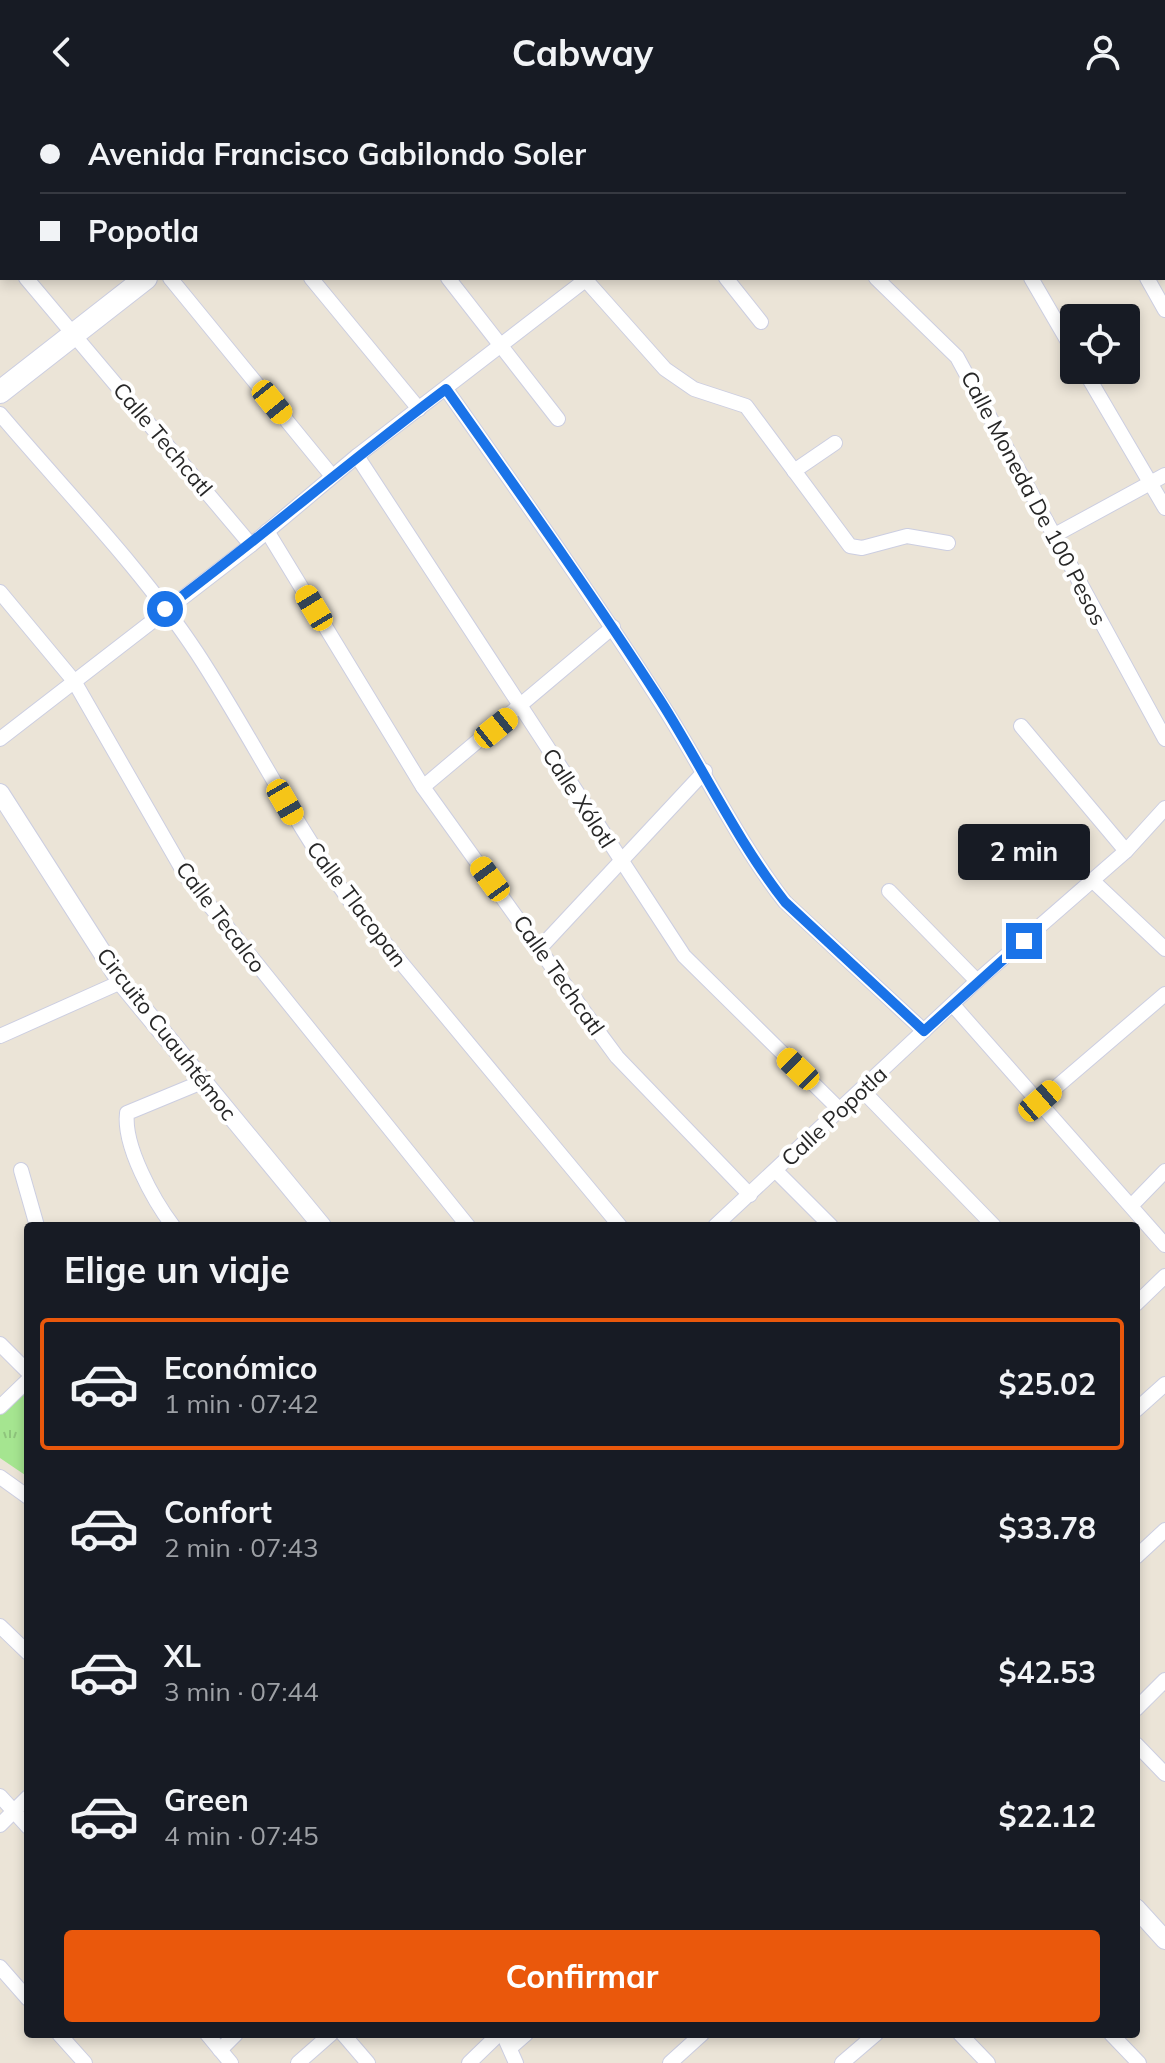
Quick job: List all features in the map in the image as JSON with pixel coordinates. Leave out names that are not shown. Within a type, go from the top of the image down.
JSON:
[{"type":"main road","points":[[0,392],[143,280]]},
{"type":"street","name":"Calle Techcatl","points":[[28,280],[251,545]]},
{"type":"street","points":[[172,280],[332,476]]},
{"type":"street","points":[[313,280],[419,409]]},
{"type":"street","points":[[450,280],[558,419]]},
{"type":"street","points":[[0,739],[585,280]]},
{"type":"street","points":[[587,280],[665,369],[694,389],[746,406],[850,546],[862,548],[907,536],[948,543]]},
{"type":"street","points":[[728,280],[761,322]]},
{"type":"street","name":"Calle Moneda De 100 Pesos","points":[[878,280],[957,357],[1165,739]]},
{"type":"street","points":[[1032,280],[1060,328]]},
{"type":"street","points":[[1148,280],[1165,310]]},
{"type":"street","points":[[1092,384],[1165,508]]},
{"type":"street","points":[[446,389],[613,627],[705,771],[766,878],[785,902],[924,1031]]},
{"type":"street","name":"Calle Tlacopan","points":[[0,414],[165,609],[197,653],[314,851],[341,888],[617,1222]]},
{"type":"street","points":[[794,471],[835,443]]},
{"type":"street","name":"Calle Xólotl","points":[[357,456],[684,956],[840,1110]]},
{"type":"street","points":[[1053,536],[1165,475]]},
{"type":"street","name":"Calle Techcatl","points":[[267,531],[423,787],[617,1057],[750,1195]]},
{"type":"street","name":"Calle Tecalco","points":[[0,592],[74,681],[186,876],[465,1222]]},
{"type":"street","points":[[423,787],[613,627]]},
{"type":"street","points":[[1021,726],[1126,851]]},
{"type":"street","points":[[540,948],[705,771]]},
{"type":"street","name":"Circuito Cuauhtémoc","points":[[0,793],[121,982],[319,1222]]},
{"type":"street","name":"Calle Popotla","points":[[720,1222],[977,981],[1126,851],[1165,808]]},
{"type":"street","points":[[1093,881],[1165,949]]},
{"type":"street","points":[[889,891],[977,981]]},
{"type":"street","points":[[0,1036],[121,982]]},
{"type":"street","points":[[1040,1101],[1165,994]]},
{"type":"street","points":[[953,1005],[1133,1204],[1165,1245]]},
{"type":"street","points":[[170,1222],[153,1200],[142,1175],[127,1113],[202,1082]]},
{"type":"street","points":[[862,1090],[990,1222]]},
{"type":"street","points":[[21,1170],[36,1222]]},
{"type":"street","points":[[776,1171],[827,1222]]},
{"type":"street","points":[[1133,1204],[1165,1171]]},
{"type":"street","points":[[1140,1300],[1165,1276]]},
{"type":"street","points":[[0,1344],[24,1368]]},
{"type":"street","points":[[0,1407],[24,1384]]},
{"type":"street","points":[[1140,1406],[1165,1384]]},
{"type":"street","points":[[0,1477],[24,1494]]},
{"type":"street","points":[[1140,1553],[1165,1530]]},
{"type":"street","points":[[0,1626],[24,1649]]},
{"type":"street","points":[[1140,1705],[1165,1680]]},
{"type":"street","points":[[1140,1748],[1165,1774]]},
{"type":"street","points":[[0,1796],[24,1822]]},
{"type":"street","points":[[0,1825],[24,1801]]},
{"type":"street","points":[[1140,1912],[1165,1940]]},
{"type":"street","points":[[0,1967],[24,1994]]},
{"type":"street","points":[[63,2038],[85,2063]]},
{"type":"street","points":[[210,2038],[231,2063]]},
{"type":"street","points":[[220,2050],[232,2038]]},
{"type":"street","points":[[298,2063],[326,2038]]},
{"type":"street","points":[[346,2038],[368,2063]]},
{"type":"street","points":[[670,2063],[698,2038]]},
{"type":"street","points":[[842,2063],[871,2038]]},
{"type":"street","points":[[964,2038],[988,2063]]},
{"type":"street","points":[[1115,2038],[1139,2063]]},
{"type":"street","points":[[469,2063],[504,2039],[516,2063]]},
{"type":"green space","points":[[24,1393],[24,1474],[0,1458],[0,1415]]},
{"type":"route","points":[[165,609],[251,545],[357,456],[446,389],[613,627],[705,771],[766,878],[785,902],[924,1031],[1024,941]]}]
